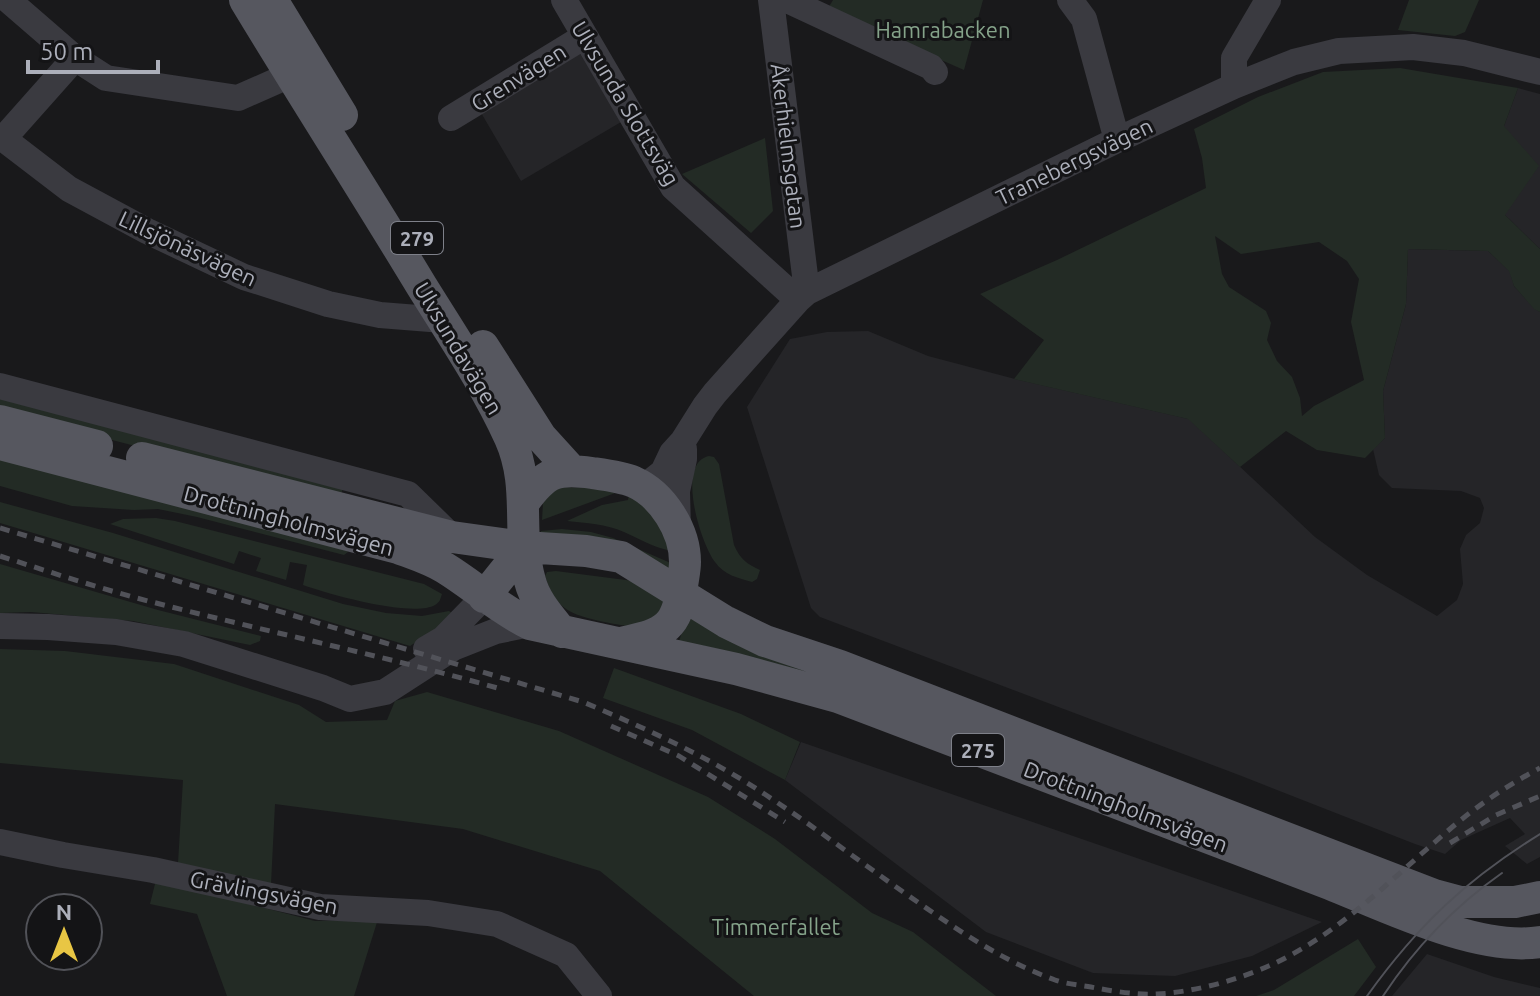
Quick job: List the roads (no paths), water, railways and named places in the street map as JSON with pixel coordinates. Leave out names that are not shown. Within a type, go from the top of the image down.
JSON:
[{"type":"main road","name":"Ulvsundavägen","points":[[245,0],[443,320],[503,423],[518,457],[523,478],[524,547],[530,582],[535,596],[562,632]]},
{"type":"main road","name":"Ulvsundavägen","points":[[272,0],[451,296],[541,437],[571,470]]},
{"type":"main road","name":"Drottningholmsvägen","points":[[0,421],[452,537],[621,557],[726,622],[765,641],[840,666],[1434,895],[1460,902],[1515,902],[1540,897]]},
{"type":"main road","name":"Drottningholmsvägen","points":[[0,444],[398,548],[448,570],[512,616],[530,624],[736,669],[838,697],[1404,914],[1478,939],[1526,944],[1540,942]]},
{"type":"main road","points":[[524,502],[546,477],[571,470],[627,480],[644,487]]},
{"type":"main road","name":"Drottningholmsvägen","points":[[644,487],[669,512],[692,580],[699,590],[722,607],[809,647],[840,666]]},
{"type":"main road","points":[[618,644],[651,636],[672,621],[681,595],[682,545]]},
{"type":"main road","points":[[484,597],[524,547]]},
{"type":"street","points":[[8,0],[75,58],[106,78],[238,98],[290,75]]},
{"type":"street","name":"Ulvsunda Slottsväg","points":[[564,0],[673,187],[802,296]]},
{"type":"street","name":"Åkerhielmsgatan","points":[[771,0],[802,296]]},
{"type":"street","points":[[787,0],[931,67],[935,72]]},
{"type":"street","points":[[1070,0],[1084,19],[1117,140]]},
{"type":"street","points":[[1234,86],[1234,58],[1268,0]]},
{"type":"street","name":"Grenvägen","points":[[451,118],[585,36]]},
{"type":"street","name":"Tranebergsvägen","points":[[644,487],[663,472],[672,453],[715,393],[802,296],[1117,140],[1234,86],[1294,62],[1339,51],[1413,47],[1464,53],[1540,72]]},
{"type":"street","points":[[1,138],[75,58]]},
{"type":"street","name":"Lillsjönäsvägen","points":[[1,138],[69,189],[147,231],[244,277],[341,307],[380,315],[443,320]]},
{"type":"street","points":[[0,386],[408,494],[452,537]]},
{"type":"street","name":"Tranebergsvägen","points":[[682,545],[677,491],[684,459],[683,441]]},
{"type":"street","points":[[323,688],[374,679],[443,639],[484,597]]},
{"type":"street","points":[[0,626],[116,632],[184,644],[350,699],[385,692],[453,648],[496,631],[530,624]]},
{"type":"street","name":"Grävlingsvägen","points":[[0,842],[153,870],[320,907],[428,913],[497,924],[566,955],[599,996]]},
{"type":"tram line","points":[[1367,996],[1405,947],[1445,906],[1489,869],[1540,834]]},
{"type":"tram line","points":[[1383,996],[1436,929],[1502,873]]},
{"type":"railway","points":[[0,528],[583,702],[677,744],[744,781],[935,914],[1001,956],[1059,981],[1115,991],[1157,994],[1201,988],[1245,975],[1298,951],[1344,920],[1471,812],[1540,768]]},
{"type":"railway","points":[[0,556],[133,597],[501,689]]},
{"type":"railway","points":[[611,726],[679,756],[785,822]]},
{"type":"railway","points":[[1450,843],[1496,815],[1540,796]]},
{"type":"park label","name":"Hamrabacken","points":[[943,29]]},
{"type":"park label","name":"Timmerfallet","points":[[776,926]]}]
